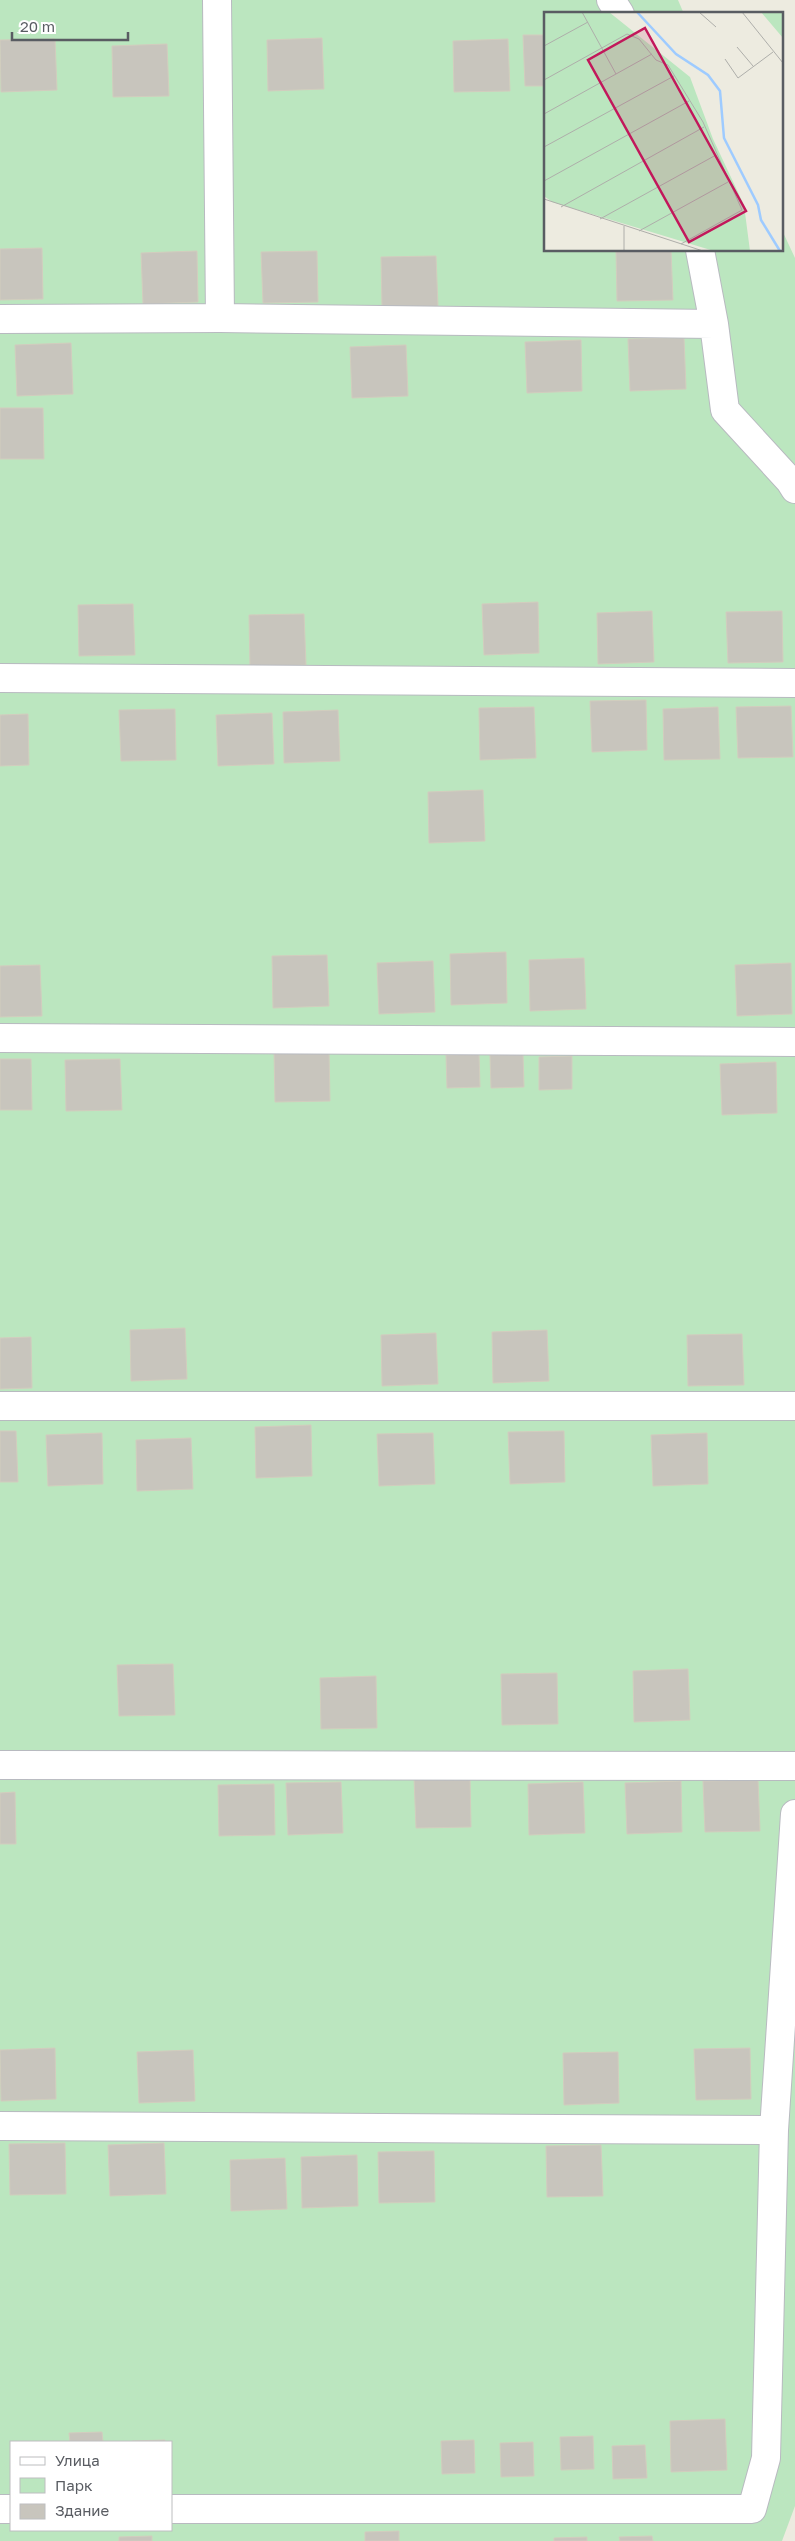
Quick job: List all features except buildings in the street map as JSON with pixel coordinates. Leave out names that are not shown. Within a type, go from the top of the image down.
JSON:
[{"type":"street","points":[[217,0],[220,318]]},
{"type":"street","points":[[611,0],[619,12]]},
{"type":"street","points":[[700,251],[714,324],[725,410],[795,489]]},
{"type":"street","points":[[0,319],[220,318],[714,324]]},
{"type":"street","points":[[0,678],[795,683]]},
{"type":"street","points":[[0,1038],[795,1042]]},
{"type":"street","points":[[0,1406],[795,1406]]},
{"type":"street","points":[[0,1766],[795,1766]]},
{"type":"street","points":[[172,2509],[752,2509],[766,2458],[774,2130],[795,1814]]},
{"type":"street","points":[[0,2126],[774,2130]]},
{"type":"green space","points":[[0,0],[678,0],[683,12],[544,12],[544,251],[782,251],[782,230],[795,258],[795,2506],[782,2541],[0,2541]]}]
